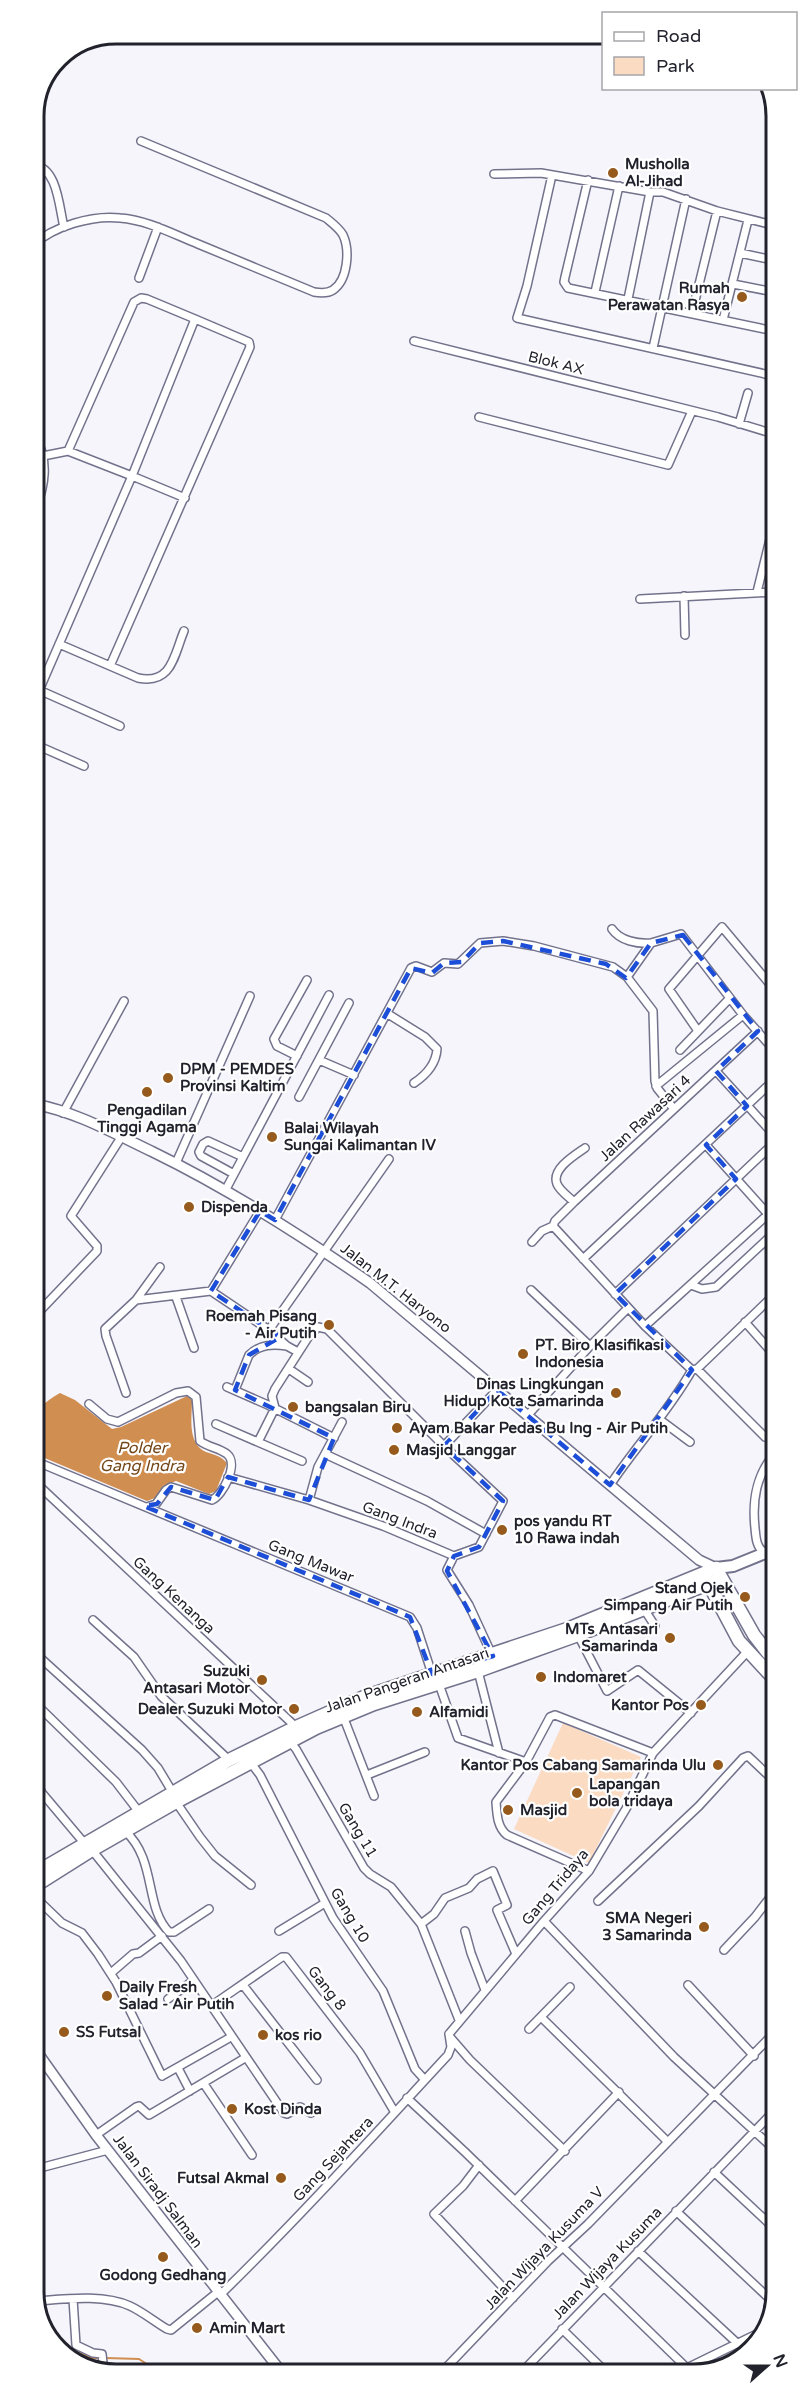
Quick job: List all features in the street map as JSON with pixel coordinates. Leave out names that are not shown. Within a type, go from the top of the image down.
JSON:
[{"type":"highway","points":[[766,1650],[754,1635],[718,1573],[706,1579],[728,1622],[747,1652],[766,1671]]},
{"type":"highway","name":"Jalan Pangeran Antasari","points":[[232,1765],[251,1763],[289,1741],[343,1716],[436,1679],[578,1635],[644,1609],[706,1579]]},
{"type":"highway","name":"Jalan Pangeran Antasari","points":[[43,1880],[139,1812],[174,1797],[296,1727],[366,1696],[477,1671],[493,1661],[567,1629],[706,1579]]},
{"type":"highway","name":"Jalan Pangeran Antasari","points":[[43,1869],[125,1831],[174,1797]]},
{"type":"main road","name":"Jalan M.T. Haryono","points":[[43,1107],[101,1125],[176,1163],[226,1190],[324,1250],[370,1283],[609,1485],[699,1560],[718,1573]]},
{"type":"main road","points":[[718,1573],[766,1553]]},
{"type":"main road","name":"Jalan M.T. Haryono","points":[[699,1560],[706,1579]]},
{"type":"main road","name":"Jalan Siradj Salman","points":[[43,2060],[96,2135],[275,2364]]},
{"type":"street","points":[[43,237],[64,227],[91,219],[120,218],[158,227],[314,292],[324,293],[333,290],[339,283],[346,262],[346,247],[343,236],[326,218],[141,141]]},
{"type":"street","points":[[43,167],[49,173],[53,183],[64,227]]},
{"type":"street","points":[[494,174],[552,175],[650,192],[663,192],[717,211],[766,224]]},
{"type":"street","points":[[552,175],[527,286],[517,318],[766,374]]},
{"type":"street","points":[[588,180],[564,282],[568,288],[766,329]]},
{"type":"street","points":[[595,292],[619,186]]},
{"type":"street","points":[[628,299],[650,192]]},
{"type":"street","points":[[653,348],[686,199]]},
{"type":"street","points":[[692,313],[717,211]]},
{"type":"street","points":[[723,320],[748,220]]},
{"type":"street","points":[[139,278],[158,227]]},
{"type":"street","points":[[740,253],[766,259]]},
{"type":"street","points":[[733,284],[766,290]]},
{"type":"street","points":[[68,451],[134,302],[141,298],[147,299],[248,341],[250,345],[110,666]]},
{"type":"street","points":[[43,681],[132,476],[195,319]]},
{"type":"street","name":"Blok AX","points":[[414,341],[766,432]]},
{"type":"street","points":[[739,424],[748,393]]},
{"type":"street","points":[[478,417],[668,465],[692,411]]},
{"type":"street","points":[[43,488],[44,456],[68,451],[185,498]]},
{"type":"street","points":[[757,592],[766,555]]},
{"type":"street","points":[[640,599],[766,592]]},
{"type":"street","points":[[684,596],[685,635]]},
{"type":"street","points":[[59,644],[138,678],[149,680],[157,679],[169,669],[184,631]]},
{"type":"street","points":[[43,692],[120,726]]},
{"type":"street","points":[[43,748],[84,766]]},
{"type":"street","points":[[698,1031],[669,990],[722,927],[766,979]]},
{"type":"street","points":[[612,929],[629,940],[651,943],[681,934],[742,1015],[766,1040]]},
{"type":"street","points":[[275,1220],[413,967],[432,972],[444,963],[462,962],[480,943],[503,941],[534,946],[606,964],[627,977],[654,1014],[654,1078],[657,1086],[674,1109]]},
{"type":"street","points":[[627,977],[651,943]]},
{"type":"street","points":[[297,1056],[277,1046],[274,1039],[307,980]]},
{"type":"street","points":[[226,1190],[329,994]]},
{"type":"street","points":[[176,1163],[250,996]]},
{"type":"street","points":[[680,1050],[730,998]]},
{"type":"street","points":[[63,1113],[124,1001]]},
{"type":"street","points":[[299,1096],[349,1003]]},
{"type":"street","points":[[388,1014],[425,1037],[437,1049],[435,1061],[422,1078],[414,1083]]},
{"type":"street","points":[[657,1086],[742,1015]]},
{"type":"street","name":"Jalan Rawasari 4","points":[[532,1242],[542,1231],[554,1226],[555,1221],[574,1202],[758,1031]]},
{"type":"street","points":[[319,1060],[354,1075]]},
{"type":"street","points":[[716,1071],[766,1126]]},
{"type":"street","points":[[583,1259],[766,1088]]},
{"type":"street","points":[[43,1308],[97,1251],[97,1246],[71,1216],[122,1136]]},
{"type":"street","points":[[234,1175],[201,1156],[199,1152],[203,1144],[208,1141],[243,1157]]},
{"type":"street","points":[[706,1145],[766,1213]]},
{"type":"street","points":[[574,1202],[556,1180],[562,1166],[585,1148]]},
{"type":"street","points":[[615,1294],[766,1151]]},
{"type":"street","points":[[269,1330],[389,1159]]},
{"type":"street","points":[[211,1291],[260,1211]]},
{"type":"street","points":[[645,1326],[766,1217]]},
{"type":"street","points":[[554,1226],[645,1326],[765,1437]]},
{"type":"street","points":[[691,1285],[702,1290],[716,1287],[766,1240]]},
{"type":"street","points":[[126,1393],[105,1333],[109,1326],[136,1300],[160,1267]]},
{"type":"street","points":[[531,1290],[590,1346]]},
{"type":"street","points":[[136,1300],[211,1291],[298,1352]]},
{"type":"street","points":[[176,1297],[194,1348]]},
{"type":"street","points":[[609,1485],[695,1370],[766,1302]]},
{"type":"street","points":[[527,1416],[628,1308]]},
{"type":"street","points":[[745,1322],[766,1346]]},
{"type":"street","points":[[258,1442],[275,1408],[272,1394],[298,1352],[318,1327],[327,1329],[444,1446],[502,1498],[503,1505],[477,1549],[454,1556],[447,1570],[468,1605],[493,1661]]},
{"type":"street","points":[[235,1390],[253,1350],[269,1344],[287,1346]]},
{"type":"street","points":[[289,1369],[308,1382]]},
{"type":"street","points":[[227,1387],[334,1438]]},
{"type":"street","points":[[444,1446],[497,1390]]},
{"type":"street","points":[[89,1404],[107,1419],[118,1422],[184,1391],[194,1394],[197,1400],[200,1441],[228,1455],[231,1465],[228,1477],[217,1498],[212,1500],[171,1487],[156,1504],[144,1506]]},
{"type":"street","points":[[659,1419],[690,1443]]},
{"type":"street","points":[[309,1500],[318,1467],[342,1422]]},
{"type":"street","points":[[216,1424],[302,1461]]},
{"type":"street","points":[[325,1454],[427,1501],[486,1534]]},
{"type":"street","name":"Gang Mawar","points":[[43,1464],[410,1617],[417,1628],[458,1738],[499,1753]]},
{"type":"street","points":[[766,1466],[753,1496],[757,1544],[766,1549]]},
{"type":"street","name":"Gang Indra","points":[[228,1477],[309,1500],[382,1526],[454,1556]]},
{"type":"street","name":"Gang Kenanga","points":[[43,1490],[296,1727]]},
{"type":"street","points":[[644,1609],[655,1626]]},
{"type":"street","points":[[93,1620],[134,1656],[150,1684],[232,1765]]},
{"type":"street","points":[[578,1635],[607,1691],[638,1670],[691,1713]]},
{"type":"street","name":"Gang Tridaya","points":[[449,2034],[544,1921],[590,1871],[627,1807],[653,1753],[747,1652]]},
{"type":"street","points":[[43,1660],[142,1750],[158,1768],[174,1797],[215,1856],[251,1885]]},
{"type":"street","points":[[477,1671],[499,1753],[526,1762]]},
{"type":"street","points":[[43,1712],[116,1782],[139,1812]]},
{"type":"street","points":[[590,1871],[507,1835],[502,1831],[496,1802],[526,1762],[550,1717],[555,1715],[653,1753]]},
{"type":"street","points":[[343,1716],[374,1796]]},
{"type":"street","name":"Gang 11","points":[[289,1741],[296,1749],[364,1868],[391,1887],[421,1924],[459,2020]]},
{"type":"street","points":[[367,1775],[424,1752]]},
{"type":"street","points":[[598,1901],[699,1806],[743,1758],[748,1756],[766,1773]]},
{"type":"street","name":"Gang 10","points":[[251,1763],[261,1775],[340,1931],[379,1984],[415,2069],[425,2080]]},
{"type":"street","points":[[43,1794],[162,1936],[284,2113],[287,2114],[300,2107],[311,2113]]},
{"type":"street","points":[[125,1831],[134,1839],[144,1860],[158,1914],[169,1932],[174,1932],[208,1909]]},
{"type":"street","points":[[421,1924],[434,1914],[445,1898],[469,1888],[477,1879],[494,1871],[507,1905],[497,1910],[516,1954]]},
{"type":"street","points":[[279,1931],[325,1903]]},
{"type":"street","points":[[724,1950],[766,1903]]},
{"type":"street","points":[[43,1905],[62,1923],[82,1934],[111,1973],[162,2076],[231,2037]]},
{"type":"street","points":[[544,1921],[636,2019],[766,2142]]},
{"type":"street","points":[[465,1931],[485,1990]]},
{"type":"street","points":[[111,1973],[133,1954],[139,1953],[162,1936]]},
{"type":"street","name":"Gang 8","points":[[212,2006],[282,1957],[286,1957],[360,2053],[394,2111]]},
{"type":"street","points":[[168,1999],[194,1980]]},
{"type":"street","points":[[243,1985],[317,2080]]},
{"type":"street","points":[[688,1985],[754,2056]]},
{"type":"street","points":[[529,2029],[570,1987]]},
{"type":"street","points":[[541,2018],[620,2092],[668,2142]]},
{"type":"street","points":[[449,2034],[470,2060],[565,2151]]},
{"type":"street","name":"Gang Sejahtera","points":[[73,2299],[107,2301],[129,2306],[171,2330],[219,2293],[361,2150],[394,2111],[448,2055],[451,2047],[449,2034]]},
{"type":"street","name":"Jalan Wijaya Kusuma V","points":[[450,2364],[766,2042]]},
{"type":"street","points":[[96,2135],[136,2106],[149,2115],[245,2058]]},
{"type":"street","points":[[178,2068],[190,2091]]},
{"type":"street","points":[[204,2084],[252,2155]]},
{"type":"street","points":[[515,2201],[620,2092]]},
{"type":"street","points":[[407,2098],[683,2364]]},
{"type":"street","name":"Jalan Wijaya Kusuma","points":[[529,2364],[766,2119]]},
{"type":"street","points":[[43,2167],[108,2150]]},
{"type":"street","points":[[479,2165],[463,2186],[434,2214],[513,2298]]},
{"type":"street","points":[[714,2172],[766,2221]]},
{"type":"street","points":[[676,2211],[766,2295]]},
{"type":"street","points":[[638,2251],[737,2343],[700,2364]]},
{"type":"street","points":[[44,2301],[73,2299],[76,2345],[103,2359],[103,2363]]},
{"type":"street","points":[[562,2329],[599,2364]]},
{"type":"highlighted area","points":[[683,935],[758,1031],[716,1071],[747,1106],[706,1145],[736,1179],[615,1294],[692,1370],[610,1485],[497,1390],[444,1446],[503,1501],[479,1547],[454,1556],[447,1571],[493,1656],[432,1674],[410,1617],[144,1506],[157,1504],[171,1487],[215,1500],[228,1477],[309,1500],[334,1438],[235,1390],[249,1355],[280,1337],[211,1291],[260,1211],[275,1220],[411,968],[432,973],[444,963],[462,962],[480,943],[503,941],[606,964],[626,978],[651,943]]},
{"type":"green space","name":"Lapangan bola tridaya","points":[[563,1723],[641,1757],[589,1863],[514,1829]]},
{"type":"water","name":"Polder Gang Indra","points":[[60,1393],[75,1400],[112,1429],[187,1396],[192,1400],[191,1422],[196,1443],[206,1452],[220,1457],[227,1463],[216,1491],[209,1494],[176,1481],[163,1486],[155,1498],[147,1501],[43,1457],[43,1405]]},
{"type":"waterway","points":[[72,2350],[91,2358],[100,2358]]},
{"type":"waterway","points":[[106,2358],[139,2359],[147,2364]]},
{"type":"place","name":"Musholla Al-Jihad","points":[[613,173]]},
{"type":"place","name":"Rumah Perawatan Rasya","points":[[742,297]]},
{"type":"place","name":"DPM - PEMDES Provinsi Kaltim","points":[[168,1078]]},
{"type":"place","name":"Pengadilan Tinggi Agama","points":[[147,1092]]},
{"type":"place","name":"Balai Wilayah Sungai Kalimantan IV","points":[[272,1137]]},
{"type":"place","name":"Dispenda","points":[[189,1207]]},
{"type":"place","name":"Roemah Pisang - Air Putih","points":[[329,1325]]},
{"type":"place","name":"PT. Biro Klasifikasi Indonesia","points":[[523,1354]]},
{"type":"place","name":"Dinas Lingkungan Hidup Kota Samarinda","points":[[616,1393]]},
{"type":"place","name":"bangsalan Biru","points":[[293,1407]]},
{"type":"place","name":"Ayam Bakar Pedas Bu Ing - Air Putih","points":[[397,1428]]},
{"type":"place","name":"Masjid Langgar","points":[[394,1450]]},
{"type":"place","name":"pos yandu RT 10 Rawa indah","points":[[502,1530]]},
{"type":"place","name":"Stand Ojek Simpang Air Putih","points":[[745,1597]]},
{"type":"place","name":"MTs Antasari Samarinda","points":[[670,1638]]},
{"type":"place","name":"Indomaret","points":[[541,1677]]},
{"type":"place","name":"Suzuki Antasari Motor","points":[[262,1680]]},
{"type":"place","name":"Kantor Pos","points":[[701,1705]]},
{"type":"place","name":"Dealer Suzuki Motor","points":[[294,1709]]},
{"type":"place","name":"Alfamidi","points":[[417,1712]]},
{"type":"place","name":"Kantor Pos Cabang Samarinda Ulu","points":[[718,1765]]},
{"type":"place","name":"Lapangan bola tridaya","points":[[577,1793]]},
{"type":"place","name":"Masjid","points":[[508,1810]]},
{"type":"place","name":"SMA Negeri 3 Samarinda","points":[[704,1927]]},
{"type":"place","name":"Daily Fresh Salad - Air Putih","points":[[107,1996]]},
{"type":"place","name":"SS Futsal","points":[[64,2032]]},
{"type":"place","name":"kos rio","points":[[263,2035]]},
{"type":"place","name":"Kost Dinda","points":[[232,2109]]},
{"type":"place","name":"Futsal Akmal","points":[[281,2178]]},
{"type":"place","name":"Godong Gedhang","points":[[163,2257]]},
{"type":"place","name":"Amin Mart","points":[[197,2328]]}]
